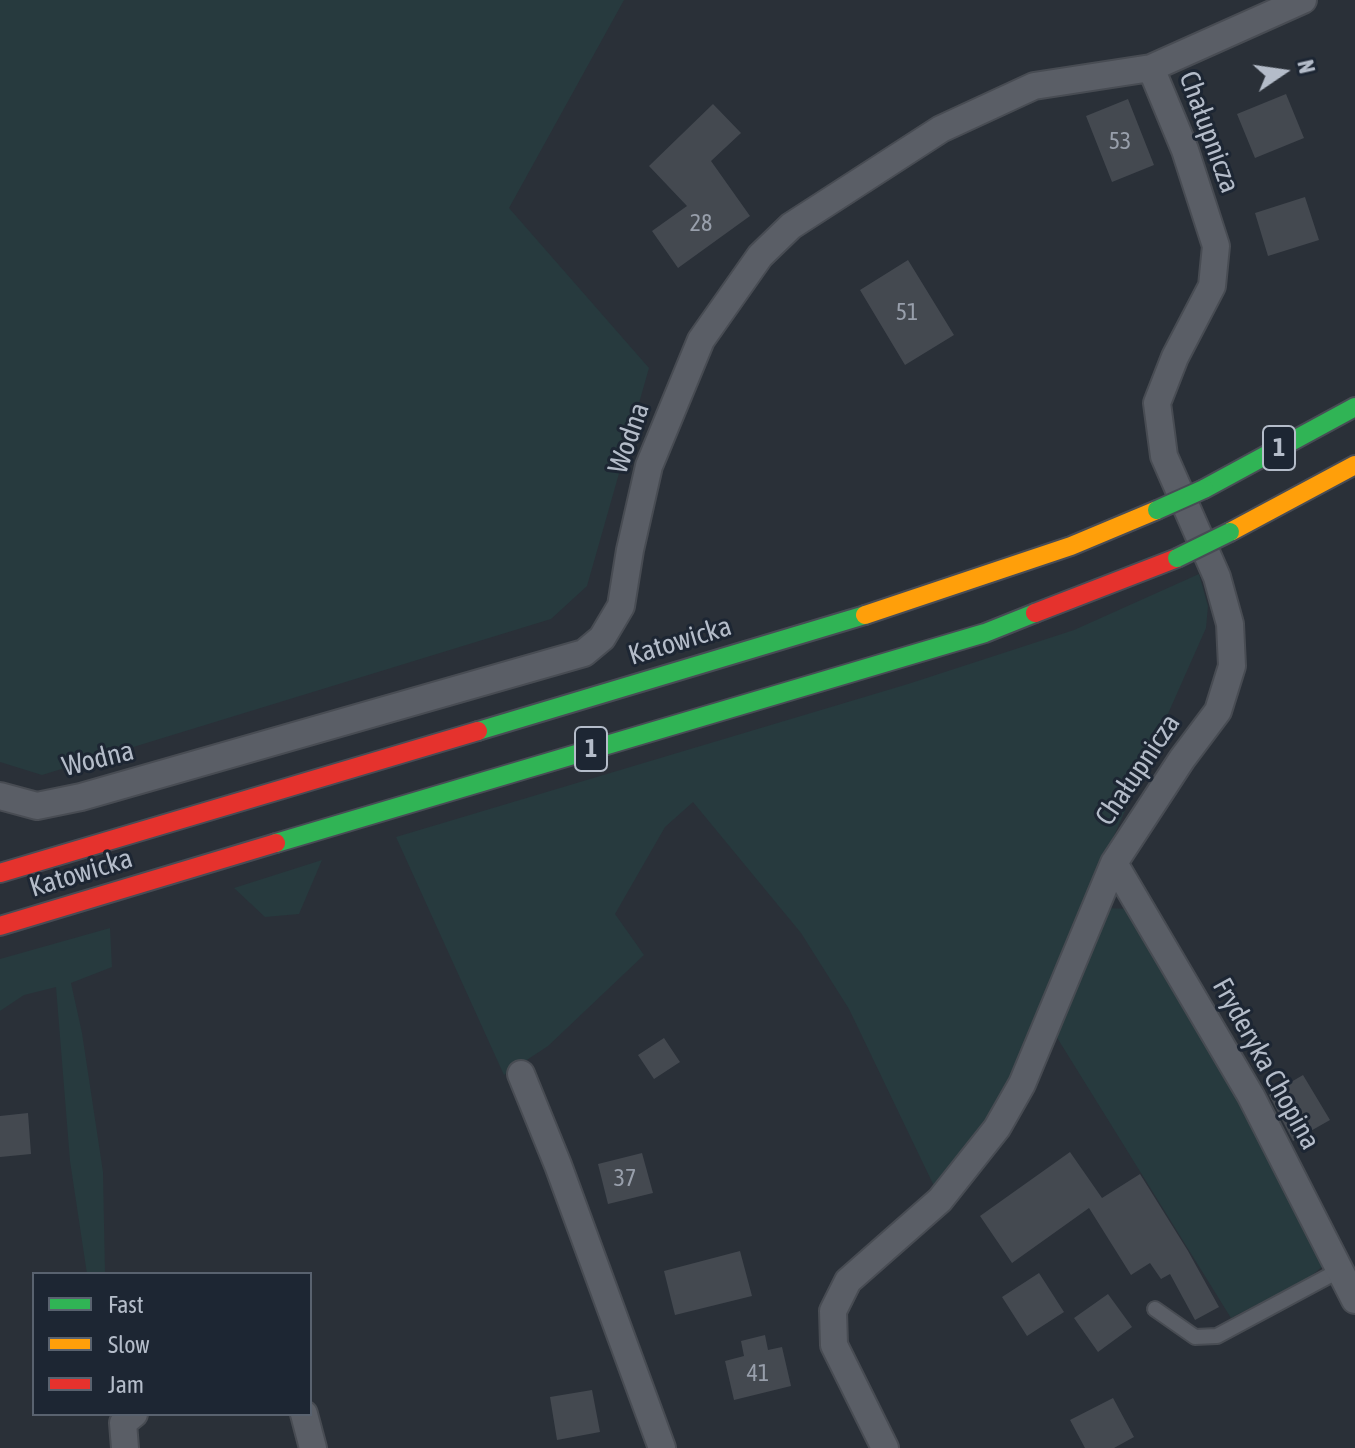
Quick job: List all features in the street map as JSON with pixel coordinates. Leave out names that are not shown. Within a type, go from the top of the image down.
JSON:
[{"type":"main road","name":"Katowicka","points":[[0,873],[916,600],[1071,546],[1157,510],[1204,489],[1355,407]]},
{"type":"main road","name":"Katowicka","points":[[0,926],[985,633],[1177,558],[1355,465]]},
{"type":"street","name":"Wodna","points":[[0,796],[37,806],[81,797],[584,653],[602,638],[621,606],[649,466],[701,340],[760,256],[791,226],[941,129],[1034,86],[1151,68],[1303,0]]},
{"type":"street","name":"Chałupnicza","points":[[885,1448],[834,1345],[833,1311],[848,1281],[940,1200],[997,1128],[1022,1084],[1114,863],[1182,759],[1218,711],[1232,666],[1230,624],[1217,577],[1164,456],[1157,403],[1175,357],[1212,286],[1216,246],[1185,150],[1151,68]]},
{"type":"street","name":"Fryderyka Chopina","points":[[1114,863],[1251,1096],[1355,1300]]},
{"type":"street","points":[[521,1074],[558,1165],[662,1448]]},
{"type":"street","points":[[125,1448],[123,1423],[132,1416]]},
{"type":"street","points":[[305,1416],[313,1448]]},
{"type":"lane","points":[[1155,1309],[1195,1337],[1217,1336],[1340,1270]]},
{"type":"green space","points":[[0,0],[624,0],[509,208],[649,368],[587,586],[551,619],[42,775],[0,762]]},
{"type":"green space","points":[[1199,574],[1208,606],[1206,628],[1105,856],[1015,1076],[992,1118],[934,1186],[849,1009],[801,933],[693,802],[665,827],[615,914],[644,955],[548,1046],[504,1075],[396,837],[908,684],[1074,630]]},
{"type":"green space","points":[[322,860],[299,914],[265,917],[234,888]]},
{"type":"green space","points":[[1106,908],[1129,909],[1260,1135],[1268,1159],[1291,1192],[1323,1266],[1310,1277],[1231,1318],[1056,1036]]},
{"type":"green space","points":[[110,928],[112,967],[71,983],[82,1033],[103,1172],[105,1272],[87,1272],[70,1161],[56,987],[24,995],[0,1011],[0,959]]},
{"type":"building","points":[[1286,94],[1304,138],[1255,158],[1237,114]]},
{"type":"building","points":[[1128,99],[1154,165],[1112,182],[1086,116]]},
{"type":"building","points":[[713,104],[741,133],[711,161],[750,216],[678,268],[652,231],[687,206],[649,166]]},
{"type":"building","points":[[1305,197],[1319,240],[1268,256],[1255,213]]},
{"type":"building","points":[[908,260],[954,335],[905,365],[860,290]]},
{"type":"building","points":[[664,1038],[680,1062],[654,1079],[638,1055]]},
{"type":"building","points":[[1303,1075],[1330,1120],[1293,1141],[1269,1095]]},
{"type":"building","points":[[28,1113],[31,1154],[0,1157],[0,1116]]},
{"type":"building","points":[[1070,1152],[1102,1198],[1140,1174],[1219,1307],[1195,1320],[1170,1274],[1161,1279],[1150,1263],[1131,1275],[1089,1208],[1012,1263],[980,1216]]},
{"type":"building","points":[[642,1153],[653,1193],[608,1204],[598,1164]]},
{"type":"building","points":[[740,1251],[752,1296],[675,1315],[664,1271]]},
{"type":"building","points":[[1039,1273],[1064,1312],[1027,1336],[1002,1297]]},
{"type":"building","points":[[1108,1294],[1132,1327],[1098,1352],[1074,1318]]},
{"type":"building","points":[[765,1335],[768,1350],[782,1347],[791,1386],[734,1400],[725,1361],[744,1356],[741,1341]]},
{"type":"building","points":[[592,1390],[600,1432],[557,1440],[550,1397]]},
{"type":"building","points":[[1113,1398],[1134,1437],[1114,1448],[1085,1448],[1070,1420]]},
{"type":"traffic: fast","points":[[1204,489],[1355,407]]},
{"type":"traffic: fast","points":[[1157,510],[1204,489]]},
{"type":"traffic: fast","points":[[1177,558],[1230,532]]},
{"type":"traffic: fast","points":[[276,843],[985,633],[1035,613]]},
{"type":"traffic: fast","points":[[478,731],[865,615]]},
{"type":"traffic: slow","points":[[1230,532],[1355,465]]},
{"type":"traffic: slow","points":[[865,615],[1071,546],[1157,510]]},
{"type":"traffic: jam","points":[[1035,613],[1177,558]]},
{"type":"traffic: jam","points":[[0,873],[478,731]]},
{"type":"traffic: jam","points":[[0,926],[276,843]]}]
